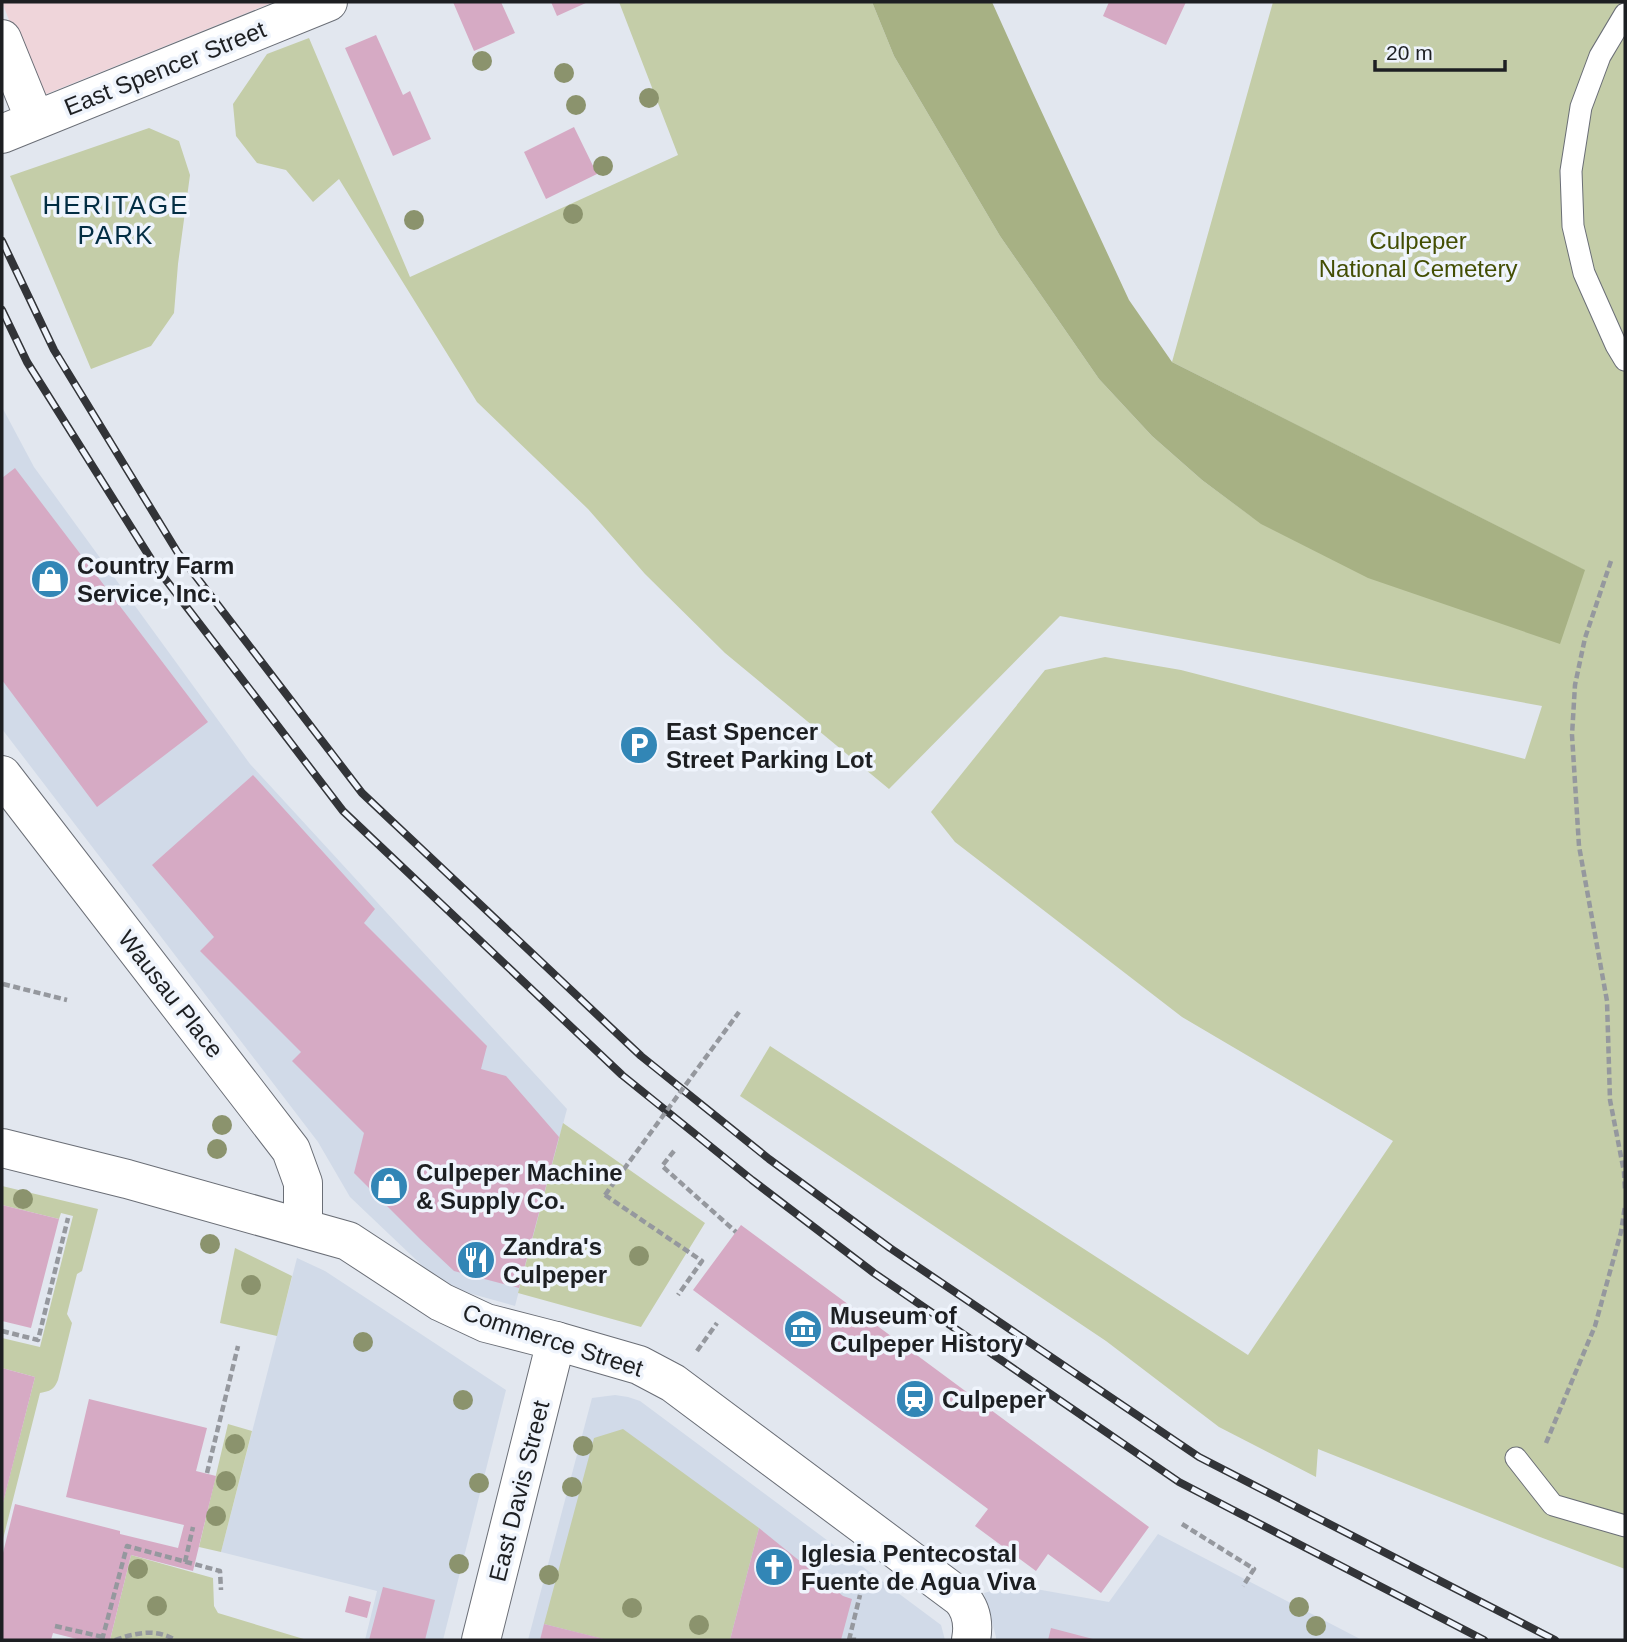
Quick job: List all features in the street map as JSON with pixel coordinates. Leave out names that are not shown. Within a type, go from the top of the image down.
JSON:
[{"type":"street","name":"East Spencer Street","points":[[18,127],[328,2]]},
{"type":"street","points":[[2,39],[18,127]]},
{"type":"street","name":"Wausau Place","points":[[2,775],[291,1150],[303,1183],[303,1228]]},
{"type":"street","name":"Commerce Street","points":[[2,1148],[127,1179],[348,1241],[441,1302],[486,1323],[639,1365],[673,1383],[961,1598],[967,1604],[971,1626]]},
{"type":"street","name":"East Davis Street","points":[[481,1640],[556,1341]]},
{"type":"lane","points":[[1625,13],[1600,55],[1581,107],[1571,171],[1573,226],[1584,273],[1625,360]]},
{"type":"lane","points":[[1516,1458],[1553,1505],[1625,1526]]},
{"type":"path","points":[[1611,561],[1585,638],[1575,685],[1572,735],[1578,846],[1608,1001],[1610,1100],[1625,1190]]},
{"type":"path","points":[[4,984],[67,1000]]},
{"type":"path","points":[[678,1295],[702,1261],[605,1195],[739,1012]]},
{"type":"path","points":[[674,1151],[662,1166],[736,1232]]},
{"type":"path","points":[[1533,1480],[1554,1421],[1595,1326],[1621,1232],[1625,1206]]},
{"type":"path","points":[[2,1331],[38,1340],[68,1219]]},
{"type":"path","points":[[207,1473],[238,1346]]},
{"type":"path","points":[[1182,1524],[1254,1569],[1243,1586]]},
{"type":"path","points":[[185,1562],[192,1527]]},
{"type":"path","points":[[55,1626],[102,1638],[127,1546],[220,1571],[221,1590]]},
{"type":"path","points":[[859,1640],[849,1639],[860,1595]]},
{"type":"path","points":[[115,1640],[156,1632],[175,1640]]},
{"type":"shaded area","points":[[2,2],[274,2],[39,97]]},
{"type":"shaded area","points":[[2,407],[34,467],[250,764],[567,1109],[515,1306],[454,1289],[431,1274],[350,1197],[318,1142],[2,729]]},
{"type":"shaded area","points":[[297,1258],[325,1271],[506,1390],[443,1640],[365,1640],[377,1591],[221,1552]]},
{"type":"shaded area","points":[[615,1395],[640,1401],[941,1625],[945,1640],[528,1640],[592,1398]]},
{"type":"shaded area","points":[[1158,1534],[1362,1640],[996,1640],[984,1593],[1013,1585],[1109,1602]]},
{"type":"green space","name":"Culpeper National Cemetery","points":[[619,2],[872,2],[894,56],[1000,236],[1099,379],[1152,436],[1202,480],[1252,517],[1584,570],[1172,362],[1273,2],[1625,2],[1625,1569],[1318,1449],[1316,1477],[1219,1427],[1106,1341],[740,1096],[770,1046],[1248,1355],[1393,1141],[1182,1017],[955,842],[931,812],[1045,670],[1105,657],[1181,670],[1525,759],[1542,706],[1060,616],[889,789],[725,653],[645,574],[588,509],[477,402],[339,179],[313,202],[286,170],[257,163],[236,136],[233,104],[267,54],[309,38],[410,277],[678,155]]},
{"type":"green space","points":[[872,2],[992,2],[1129,300],[1172,362],[1585,570],[1560,644],[1368,578],[1261,524],[1202,480],[1152,436],[1099,379],[1000,236],[894,56]]},
{"type":"green space","points":[[149,128],[179,141],[190,175],[174,313],[151,346],[91,369],[10,176]]},
{"type":"green space","points":[[563,1123],[705,1223],[641,1327],[518,1293]]},
{"type":"green space","points":[[2,1186],[98,1209],[82,1271],[77,1274],[67,1314],[72,1323],[58,1380],[51,1390],[40,1393],[2,1543],[2,1506],[35,1377],[2,1368],[2,1338],[40,1347],[73,1216],[61,1213],[59,1219],[2,1205]]},
{"type":"green space","points":[[235,1248],[292,1276],[277,1336],[220,1323]]},
{"type":"green space","points":[[228,1424],[252,1431],[221,1552],[199,1547]]},
{"type":"green space","points":[[623,1429],[759,1528],[730,1640],[607,1640],[544,1624],[594,1438]]},
{"type":"green space","points":[[131,1555],[213,1578],[214,1606],[218,1613],[307,1640],[110,1640]]},
{"type":"building","points":[[453,2],[501,2],[515,33],[474,51]]},
{"type":"building","points":[[551,2],[588,2],[557,16]]},
{"type":"building","points":[[1109,2],[1186,2],[1166,45],[1103,16]]},
{"type":"building","points":[[376,35],[403,95],[410,91],[431,139],[393,156],[345,48]]},
{"type":"building","points":[[574,127],[597,174],[546,199],[524,152]]},
{"type":"building","name":"Country Farm Service, Inc.","points":[[15,468],[208,722],[97,807],[2,680],[2,478]]},
{"type":"building","points":[[253,775],[375,909],[364,923],[487,1046],[481,1069],[506,1076],[559,1137],[519,1288],[454,1271],[354,1173],[364,1133],[292,1061],[301,1052],[200,951],[214,937],[152,865]]},
{"type":"building","points":[[2,1205],[59,1219],[31,1328],[2,1321]]},
{"type":"building","points":[[741,1225],[1149,1527],[1101,1593],[1048,1554],[1036,1571],[975,1526],[988,1509],[693,1290]]},
{"type":"building","points":[[2,1368],[35,1377],[3,1503],[2,1503]]},
{"type":"building","points":[[89,1399],[207,1428],[196,1471],[216,1476],[193,1571],[131,1555],[110,1640],[81,1640],[53,1633],[51,1640],[2,1640],[2,1557],[15,1504],[178,1548],[184,1525],[66,1497]]},
{"type":"building","points":[[759,1528],[843,1596],[852,1599],[841,1640],[730,1640]]},
{"type":"building","points":[[383,1587],[435,1600],[425,1640],[369,1640]]},
{"type":"building","points":[[349,1596],[371,1602],[367,1618],[345,1612]]},
{"type":"building","points":[[544,1624],[604,1639],[604,1640],[540,1640]]},
{"type":"building","points":[[1051,1628],[1093,1639],[1093,1640],[1048,1640]]},
{"type":"railway","points":[[2,241],[54,350],[178,553],[362,793],[641,1056],[769,1159],[890,1248],[1199,1457],[1555,1640]]},
{"type":"railway","points":[[2,310],[27,362],[156,567],[343,811],[622,1075],[752,1180],[874,1273],[1179,1482],[1484,1640]]},
{"type":"place","name":"Country Farm Service, Inc.","points":[[50,579]]},
{"type":"place","name":"East Spencer Street Parking Lot","points":[[639,745]]},
{"type":"place","name":"Culpeper Machine & Supply Co.","points":[[389,1186]]},
{"type":"place","name":"Zandra's Culpeper","points":[[476,1260]]},
{"type":"place","name":"Museum of Culpeper History","points":[[803,1329]]},
{"type":"place","name":"Culpeper","points":[[915,1399]]},
{"type":"place","name":"Iglesia Pentecostal Fuente de Agua Viva","points":[[774,1567]]},
{"type":"district","name":"HERITAGE PARK","points":[[116,220]]}]
